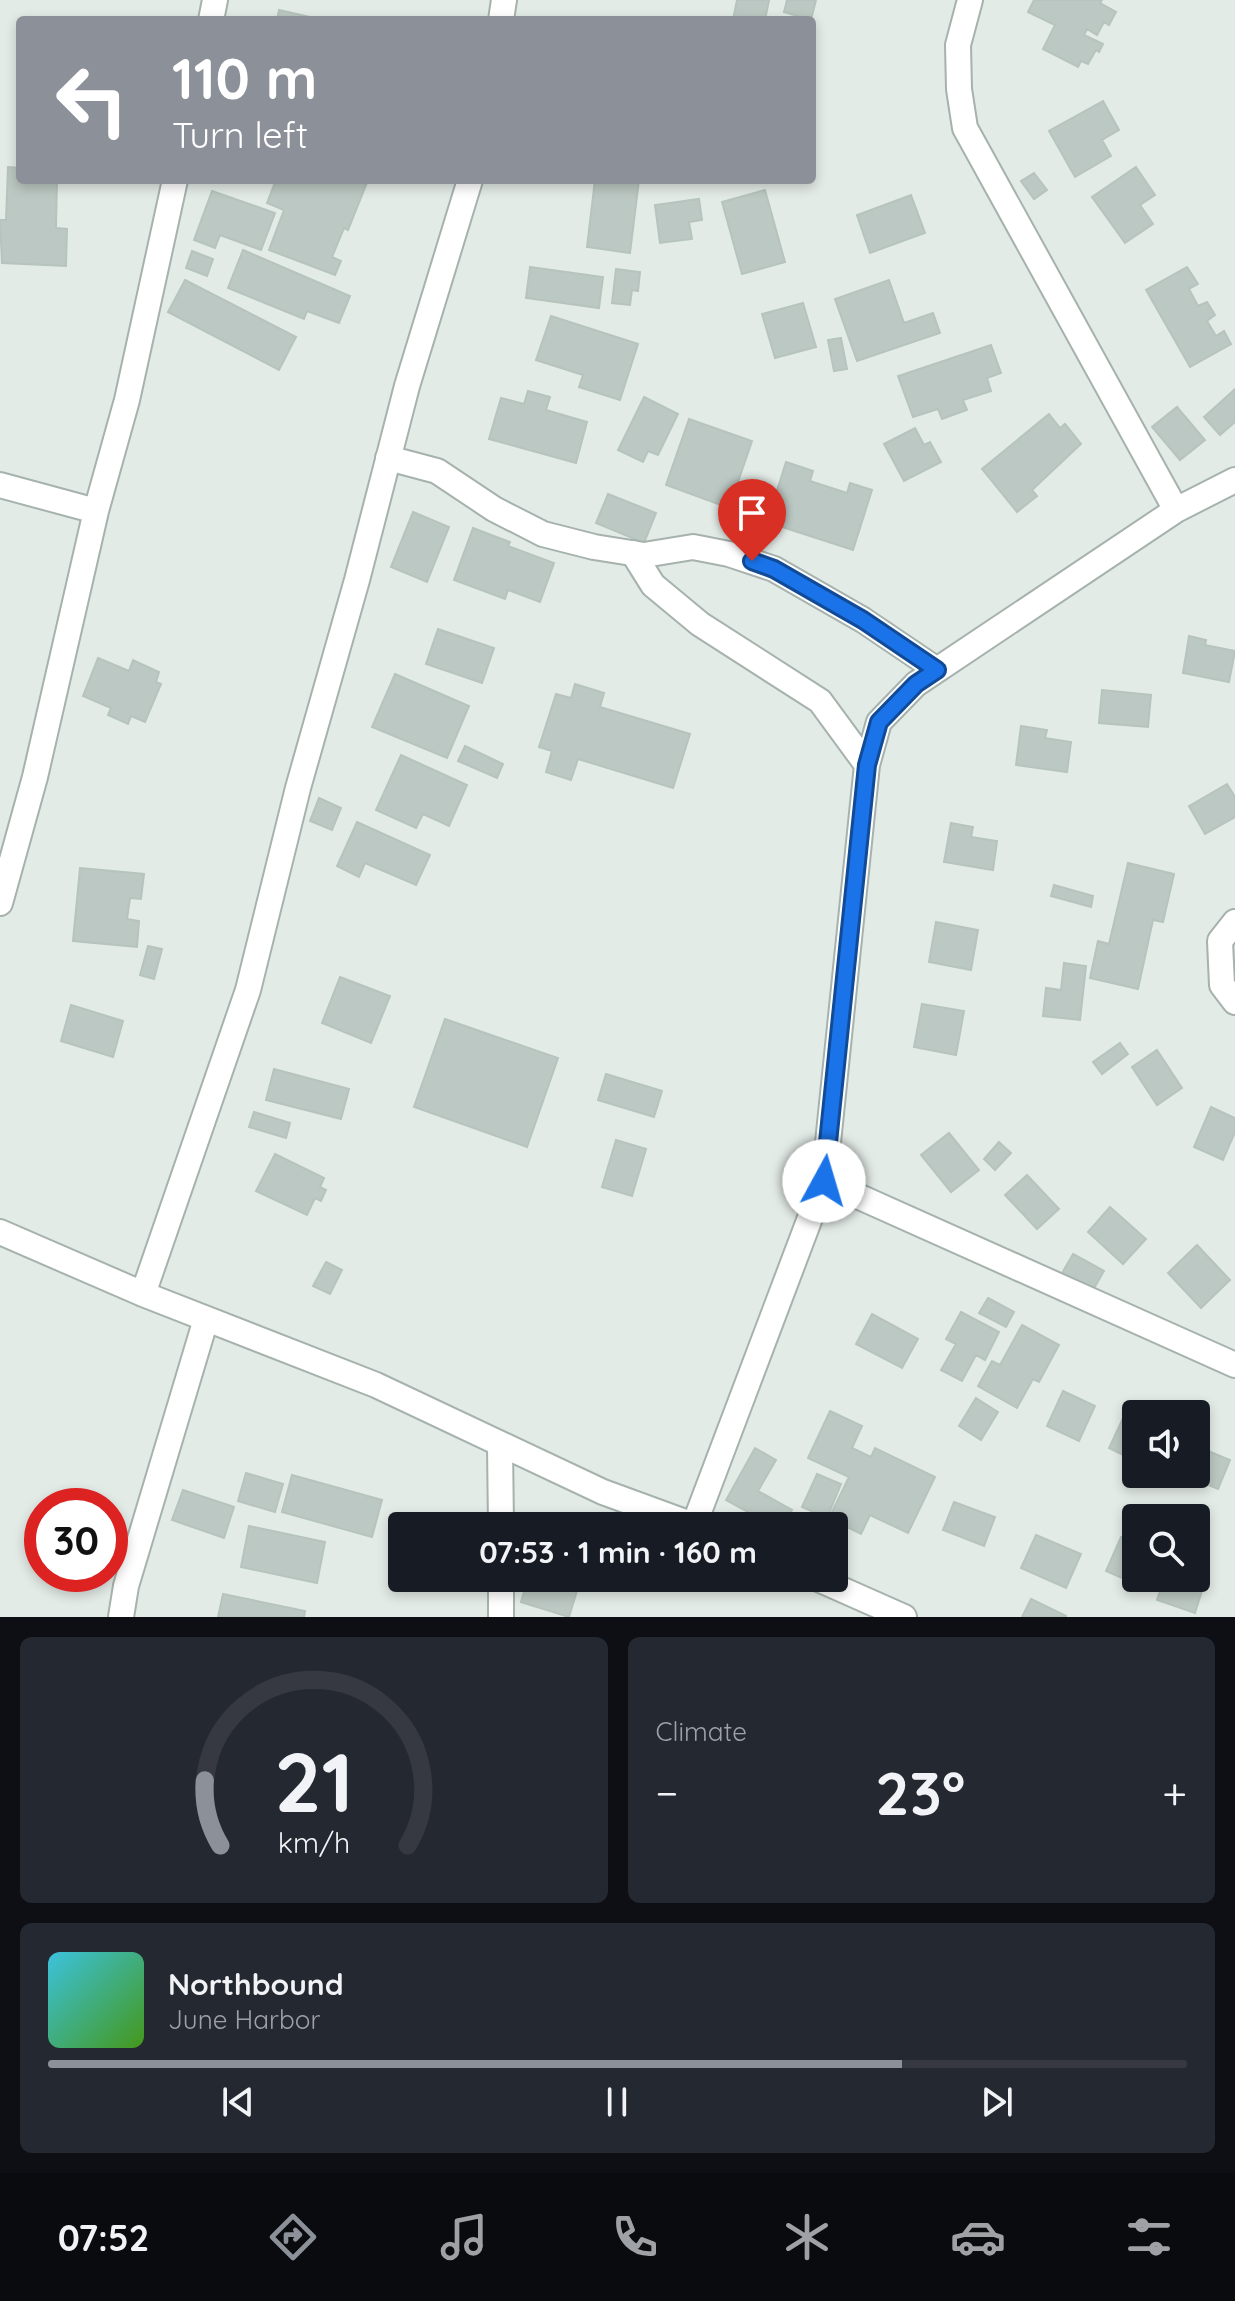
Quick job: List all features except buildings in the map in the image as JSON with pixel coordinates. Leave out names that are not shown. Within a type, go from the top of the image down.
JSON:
[{"type":"street","points":[[970,0],[958,45],[959,89],[965,128],[1176,510]]},
{"type":"street","points":[[0,903],[35,777],[96,511],[127,400],[174,184]]},
{"type":"street","points":[[143,1294],[248,990],[298,788],[407,386],[469,184]]},
{"type":"street","points":[[388,458],[437,471],[494,509],[543,534],[644,555],[693,547],[729,554],[774,569],[863,620],[937,670]]},
{"type":"street","points":[[700,1512],[824,1181],[867,765],[879,722],[916,684],[1176,510],[1235,480]]},
{"type":"street","points":[[0,485],[96,511]]},
{"type":"street","points":[[633,553],[653,585],[700,624],[820,701],[867,765]]},
{"type":"street","points":[[1235,922],[1220,941],[1222,985],[1235,1002]]},
{"type":"street","points":[[824,1181],[1235,1365]]},
{"type":"street","points":[[0,1232],[143,1294],[376,1385],[500,1446],[603,1492],[657,1512]]},
{"type":"street","points":[[121,1617],[126,1586],[206,1319]]},
{"type":"street","points":[[500,1446],[501,1512]]},
{"type":"street","points":[[501,1592],[501,1617]]},
{"type":"street","points":[[839,1592],[866,1608],[904,1617]]},
{"type":"route","points":[[752,561],[774,569],[863,620],[937,670],[916,684],[879,722],[867,765],[824,1181]]}]
